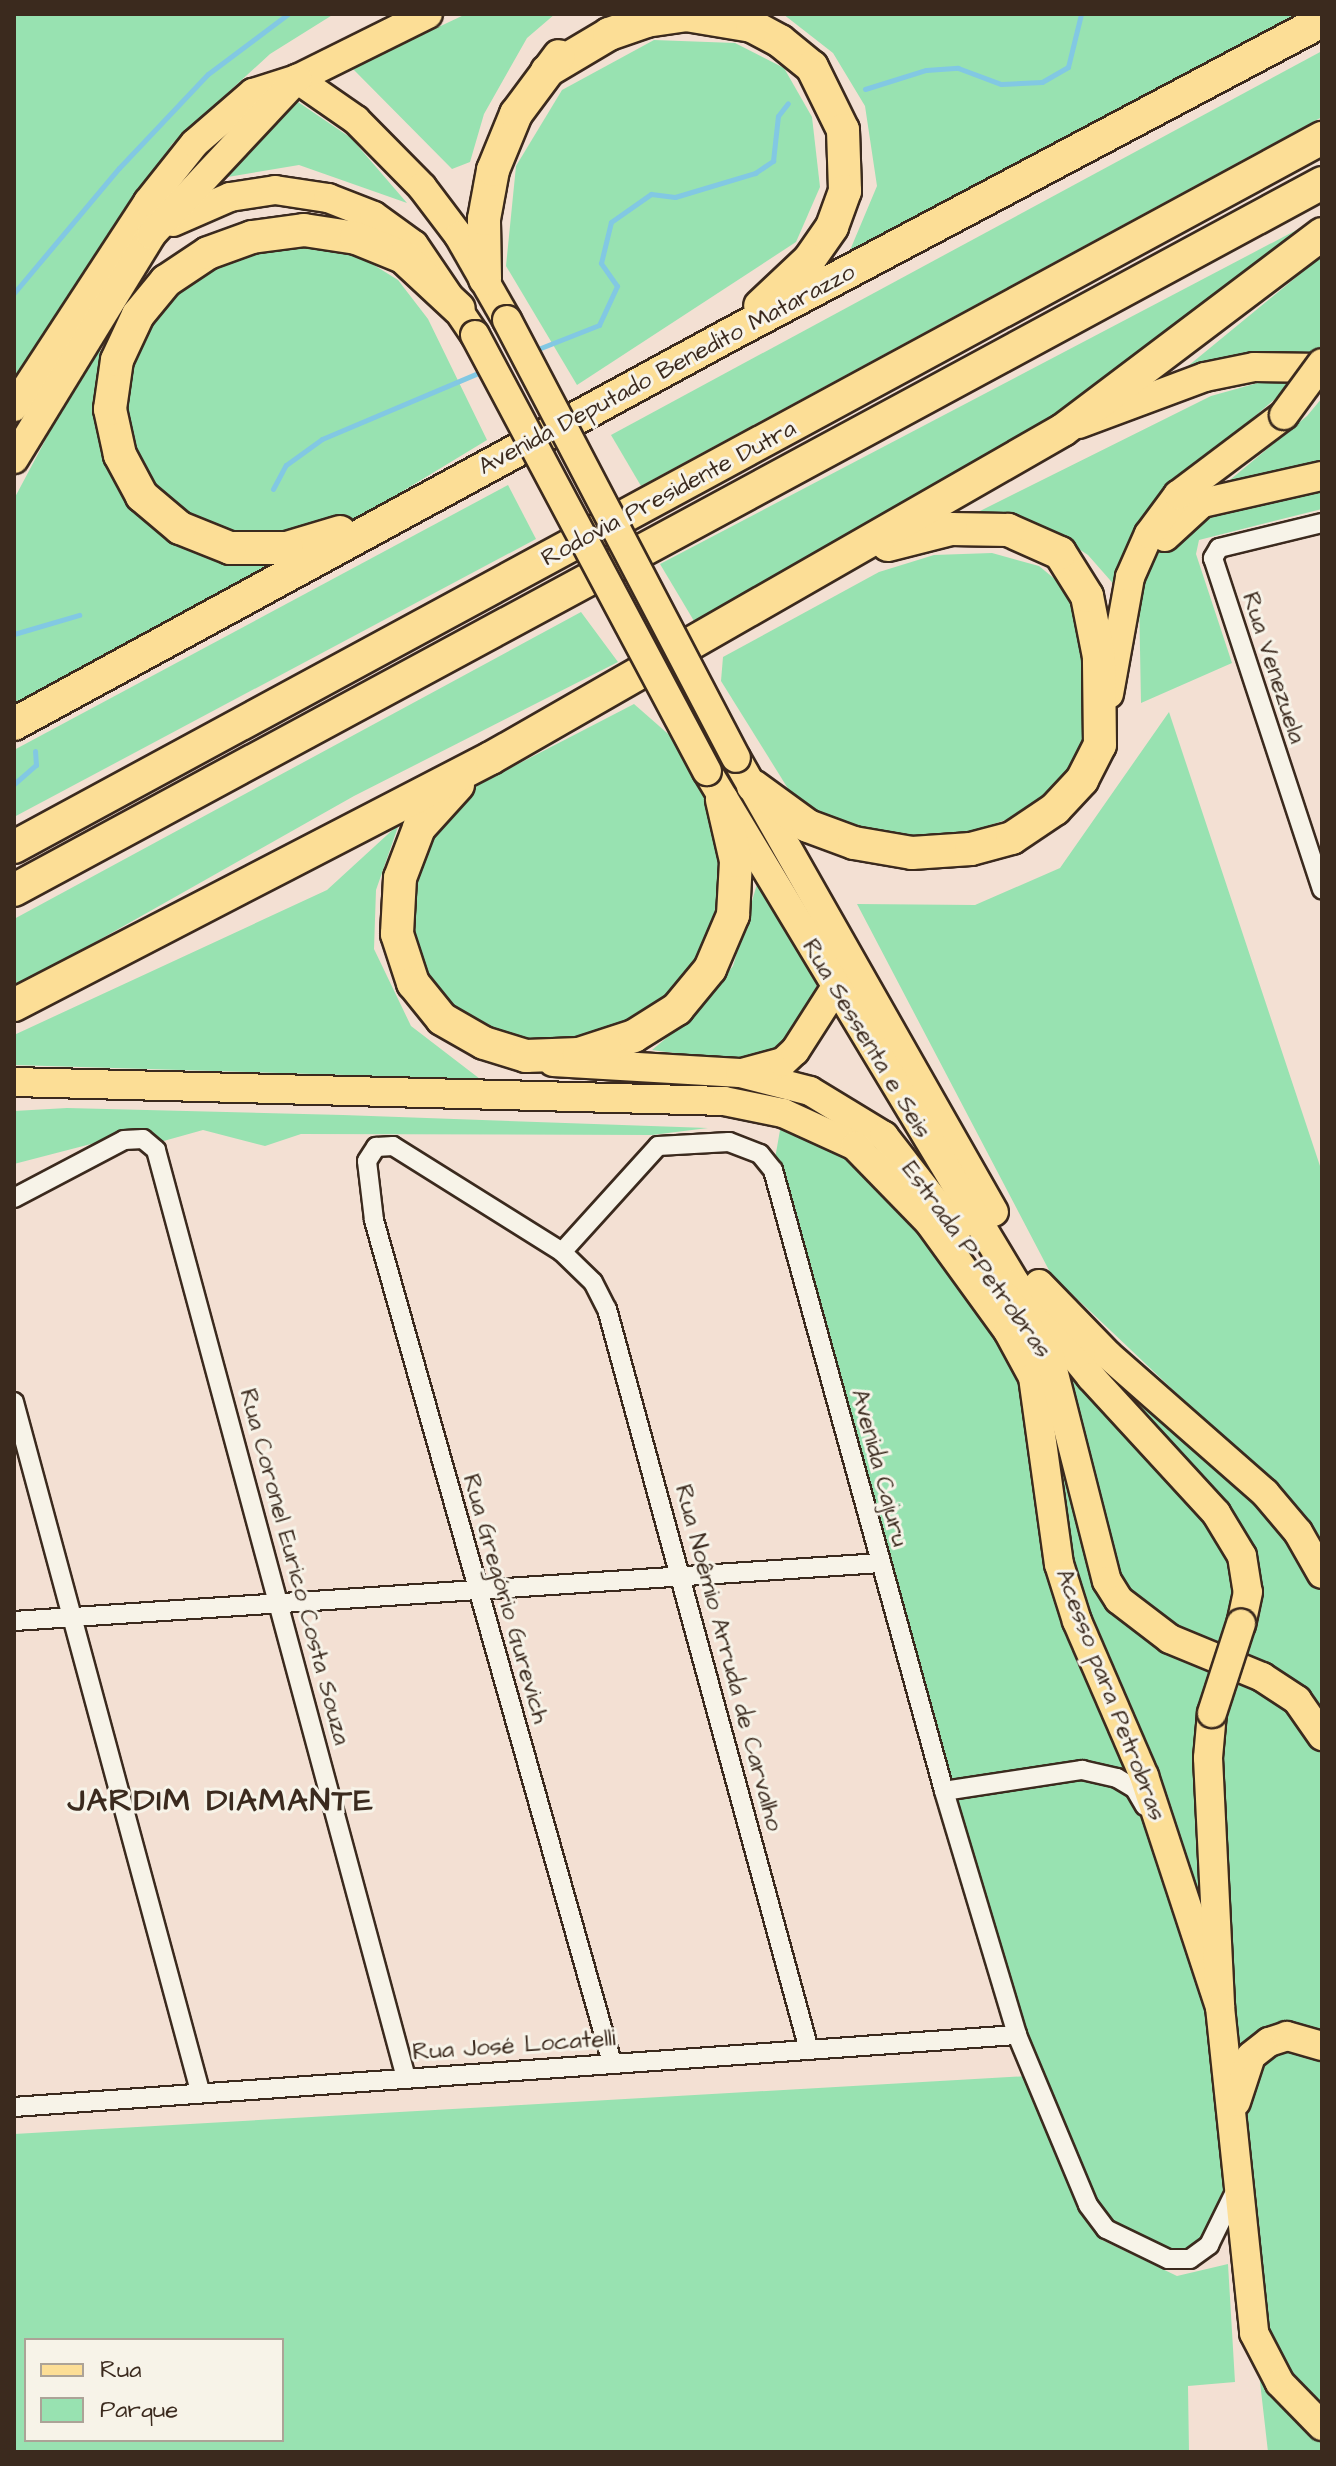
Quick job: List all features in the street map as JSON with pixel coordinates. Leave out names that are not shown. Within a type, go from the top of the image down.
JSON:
[{"type":"highway","points":[[485,279],[484,219],[493,170],[516,114],[573,39],[606,14]]},
{"type":"highway","points":[[547,71],[609,34],[646,21],[686,15],[752,26],[780,41],[812,67],[843,130],[845,191],[832,227],[809,260],[729,335]]},
{"type":"highway","name":"Avenida Deputado Benedito Matarazzo","points":[[14,724],[729,335],[1322,21]]},
{"type":"highway","name":"Rodovia Presidente Dutra","points":[[14,847],[1322,138]]},
{"type":"highway","name":"Rodovia Presidente Dutra","points":[[14,890],[1322,183]]},
{"type":"highway","points":[[401,514],[287,548],[230,548],[180,528],[142,496],[120,455],[110,409],[117,360],[138,315],[166,281],[208,253],[252,237],[304,230],[356,238],[403,257],[467,322]]},
{"type":"highway","points":[[14,1005],[491,758],[1063,430],[1322,234]]},
{"type":"highway","points":[[753,786],[808,826],[854,843],[912,853],[971,849],[1012,838],[1055,809],[1082,780],[1100,745],[1099,657],[1087,596],[1060,553],[1008,530],[951,529],[851,554]]},
{"type":"highway","points":[[491,758],[439,801],[419,828],[400,878],[397,934],[413,983],[442,1019],[484,1043],[526,1056],[579,1054],[634,1036],[677,1009],[710,969],[733,915],[736,861],[722,800]]},
{"type":"main road","points":[[14,407],[148,202],[195,143],[240,101],[274,84],[297,79],[428,14]]},
{"type":"main road","points":[[14,459],[151,235],[297,79]]},
{"type":"main road","name":"Estrada P Petrobras","points":[[297,79],[356,120],[422,187],[485,279],[736,758],[1029,1272],[1108,1355],[1265,1493],[1298,1532],[1322,1574]]},
{"type":"main road","name":"Rua Sessenta e Seis","points":[[151,235],[230,197],[275,190],[328,198],[374,216],[414,245],[467,322],[722,800],[834,990],[1016,1284],[1091,1377],[1216,1513],[1242,1556],[1248,1592],[1241,1624]]},
{"type":"main road","points":[[1063,430],[1205,377],[1254,367],[1322,366]]},
{"type":"main road","points":[[1100,745],[1130,577],[1149,534],[1178,495],[1284,415],[1322,366]]},
{"type":"main road","points":[[1130,577],[1185,514],[1202,503],[1322,476]]},
{"type":"main road","points":[[740,1073],[783,1062],[795,1051],[834,990]]},
{"type":"main road","name":"Estrada P Petrobras","points":[[526,1056],[577,1066],[740,1073],[810,1091],[884,1136],[1050,1358],[1107,1581],[1119,1600],[1170,1639],[1274,1685],[1297,1700],[1322,1736]]},
{"type":"main road","name":"Acesso para Petrobras","points":[[14,1082],[724,1101],[783,1113],[855,1146],[929,1222],[1008,1331],[1033,1377],[1059,1564],[1168,1848],[1220,2007]]},
{"type":"main road","name":"Acesso para Petrobras","points":[[1241,1624],[1212,1713],[1208,1758],[1220,2007],[1234,2108],[1237,2188],[1254,2333],[1280,2383],[1322,2426]]},
{"type":"main road","points":[[1234,2108],[1251,2056],[1269,2042],[1287,2036],[1322,2046]]},
{"type":"street","name":"Rua Venezuela","points":[[1322,523],[1214,552],[1232,624],[1322,890]]},
{"type":"street","name":"Rua Coronel Eurico Costa Souza","points":[[14,1198],[124,1140],[143,1139],[156,1150],[406,2078]]},
{"type":"street","name":"Avenida Cajuru","points":[[562,1252],[658,1146],[729,1142],[760,1154],[773,1170],[944,1791],[1017,2035],[1088,2205],[1106,2229],[1168,2259],[1190,2259],[1209,2245],[1237,2188]]},
{"type":"street","name":"Rua Gregório Gurevich","points":[[562,1252],[393,1146],[376,1147],[367,1161],[374,1220],[612,2063]]},
{"type":"street","name":"Rua Noêmio Arruda de Carvalho","points":[[562,1252],[593,1282],[607,1309],[809,2050]]},
{"type":"street","points":[[14,1402],[200,2091]]},
{"type":"street","points":[[14,1621],[681,1573],[880,1563]]},
{"type":"street","points":[[944,1791],[1082,1770],[1101,1773],[1135,1789],[1168,1848]]},
{"type":"street","name":"Rua José Locatelli","points":[[14,2107],[200,2091],[1017,2035]]},
{"type":"green space","points":[[14,14],[334,14],[270,54],[172,144],[14,387]]},
{"type":"green space","points":[[466,14],[555,14],[527,38],[484,114],[470,162],[452,169],[352,68]]},
{"type":"green space","points":[[783,14],[1307,14],[848,255],[877,186],[865,106],[833,53]]},
{"type":"green space","points":[[654,40],[735,43],[784,68],[812,117],[820,187],[796,242],[577,385],[506,266],[516,166],[562,90]]},
{"type":"green space","points":[[1322,51],[1322,117],[641,486],[611,435]]},
{"type":"green space","points":[[298,102],[351,138],[407,203],[299,165],[210,180]]},
{"type":"green space","points":[[1306,225],[1093,394],[694,621],[660,564]]},
{"type":"green space","points":[[286,245],[361,257],[398,280],[428,319],[487,440],[243,588],[14,717],[14,499],[89,358],[152,318],[173,291],[217,258]]},
{"type":"green space","points":[[1322,256],[1322,344],[1313,356],[1259,355],[1171,380]]},
{"type":"green space","points":[[1279,377],[1290,386],[1177,483],[1129,542],[1117,588],[1088,555],[1056,534],[976,513],[1211,396]]},
{"type":"green space","points":[[1322,398],[1322,465],[1219,489],[1307,416]]},
{"type":"green space","points":[[1322,483],[1322,509],[1199,540],[1196,554],[1232,663],[1141,703],[1139,596],[1161,546],[1184,521]]},
{"type":"green space","points":[[508,485],[536,539],[14,817],[14,750]]},
{"type":"green space","points":[[992,553],[1039,566],[1079,599],[1092,724],[1067,779],[1031,811],[948,840],[883,838],[822,814],[792,795],[721,681],[723,657],[879,572],[934,555]]},
{"type":"green space","points":[[581,612],[618,662],[354,796],[14,988],[14,919]]},
{"type":"green space","points":[[634,704],[691,754],[726,835],[715,948],[637,1030],[519,1048],[472,1027],[430,988],[416,950],[414,902],[422,862],[444,818],[466,791]]},
{"type":"green space","points":[[1169,712],[1322,1172],[1322,2452],[1268,2452],[1238,2189],[1190,2259],[1106,2229],[1072,2172],[1100,2239],[1177,2276],[1228,2264],[1235,2382],[1188,2386],[1189,2452],[14,2452],[14,2134],[1028,2076],[773,1170],[783,1113],[846,1141],[1002,1323],[1059,1337],[1269,1481],[1051,1274],[857,904],[975,905],[1060,868]]},
{"type":"green space","points":[[399,824],[376,890],[374,949],[411,1026],[480,1079],[14,1065],[14,1035],[327,890]]},
{"type":"green space","points":[[757,884],[809,960],[817,982],[815,1003],[783,1047],[765,1057],[711,1058],[652,1050],[695,1014],[733,966]]},
{"type":"green space","points":[[67,1108],[708,1128],[652,1135],[301,1134],[265,1146],[203,1130],[160,1142],[141,1131],[14,1164],[14,1111]]},
{"type":"waterway","points":[[14,293],[119,168],[208,74],[288,14]]},
{"type":"waterway","points":[[865,89],[926,70],[958,68],[1001,84],[1042,82],[1068,67],[1081,14]]},
{"type":"waterway","points":[[533,351],[599,325],[617,286],[601,263],[611,222],[651,194],[675,197],[755,173],[773,161],[778,116],[788,103]]},
{"type":"waterway","points":[[273,489],[286,465],[322,439],[483,371]]},
{"type":"waterway","points":[[14,634],[79,615]]},
{"type":"waterway","points":[[14,784],[36,765],[35,751]]},
{"type":"district","name":"JARDIM DIAMANTE","points":[[221,1801]]}]
